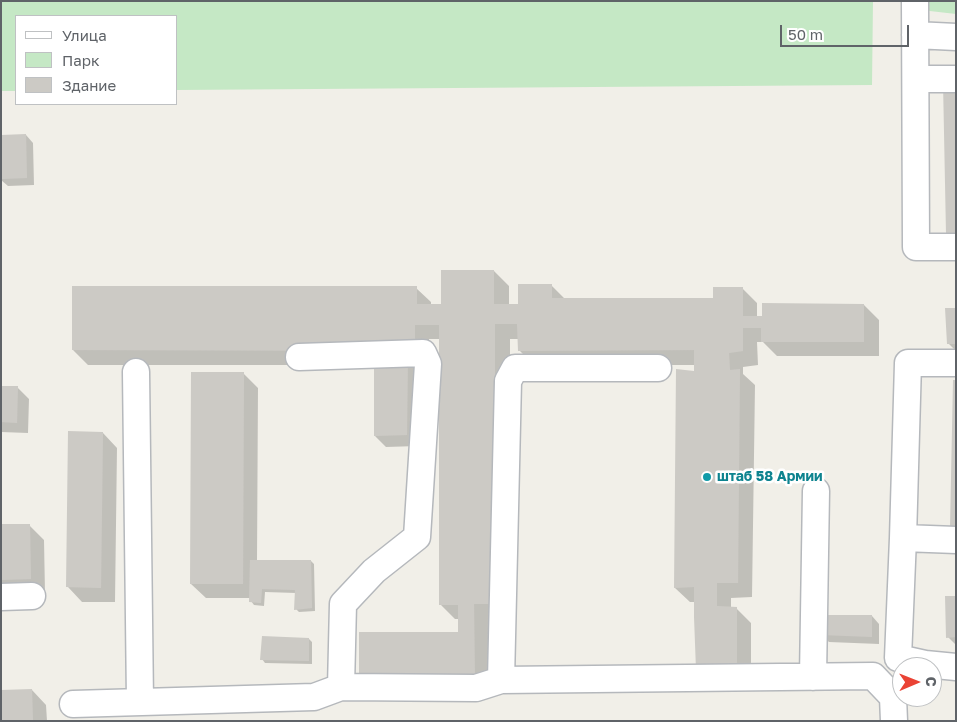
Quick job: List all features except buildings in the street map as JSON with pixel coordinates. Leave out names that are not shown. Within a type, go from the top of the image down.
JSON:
[{"type":"street","points":[[915,1],[916,246],[956,246]]},
{"type":"street","points":[[915,35],[956,38]]},
{"type":"street","points":[[916,79],[956,79]]},
{"type":"street","points":[[298,357],[423,353],[428,364],[417,537],[374,570],[343,604],[341,687]]},
{"type":"street","points":[[956,363],[908,363],[898,658],[925,664],[956,667]]},
{"type":"street","points":[[501,680],[508,381],[515,368],[658,368]]},
{"type":"street","points":[[136,372],[140,702]]},
{"type":"street","points":[[814,677],[816,491]]},
{"type":"street","points":[[903,538],[956,540]]},
{"type":"street","points":[[1,597],[32,596]]},
{"type":"street","points":[[73,704],[314,698],[341,687],[476,688],[501,680],[873,676],[893,697],[894,721]]},
{"type":"green space","points":[[1,1],[873,1],[872,85],[178,90],[178,15],[15,15],[15,91],[1,91]]},
{"type":"green space","points":[[920,1],[956,1],[956,14],[921,10]]},
{"type":"place","name":"штаб 58 Армии","points":[[707,477]]}]
